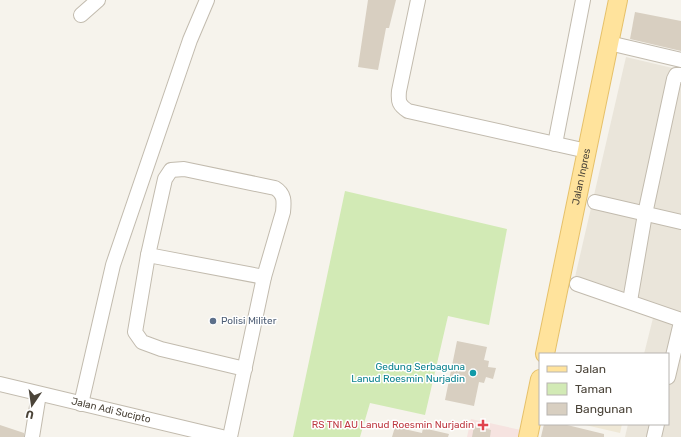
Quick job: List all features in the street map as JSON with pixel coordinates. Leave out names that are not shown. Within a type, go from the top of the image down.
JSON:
[{"type":"main road","name":"Jalan Inpres","points":[[545,353],[618,0]]},
{"type":"main road","points":[[528,437],[539,384]]},
{"type":"street","points":[[81,15],[98,0]]},
{"type":"street","points":[[81,404],[113,264],[190,40],[207,0]]},
{"type":"street","points":[[418,0],[398,101],[401,106],[408,111],[587,151]]},
{"type":"street","points":[[554,144],[583,0]]},
{"type":"street","points":[[609,43],[681,60]]},
{"type":"street","points":[[630,301],[645,214],[674,78],[676,75],[681,75]]},
{"type":"street","points":[[230,437],[245,369],[264,277],[283,212],[284,201],[280,191],[275,188],[184,168],[171,170],[165,179],[148,255],[135,332],[142,342],[245,369]]},
{"type":"street","points":[[595,202],[681,222]]},
{"type":"street","points":[[148,255],[264,277]]},
{"type":"street","points":[[578,284],[630,301],[681,321],[669,373]]},
{"type":"street","name":"Jalan Adi Sucipto","points":[[0,384],[81,404],[172,431],[222,437]]},
{"type":"street","points":[[32,437],[39,394]]},
{"type":"street","points":[[654,437],[657,425]]},
{"type":"shaded area","points":[[626,57],[681,70],[681,437],[625,437],[628,425],[669,425],[669,353],[644,353],[655,310],[572,290]]},
{"type":"shaded area","name":"RS TNI AU Lanud Roesmin Nurjadin","points":[[471,419],[521,430],[519,437],[467,437]]},
{"type":"shaded area","points":[[585,425],[622,425],[620,433]]},
{"type":"green space","points":[[345,191],[507,229],[489,325],[448,316],[425,415],[370,403],[360,437],[293,437]]},
{"type":"building","points":[[368,0],[396,0],[389,28],[386,28],[378,70],[358,67]]},
{"type":"building","points":[[635,12],[681,21],[681,51],[630,39]]},
{"type":"building","name":"Gedung Serbaguna Lanud Roesmin Nurjadin","points":[[457,341],[487,347],[484,360],[489,361],[488,367],[496,368],[493,379],[486,377],[484,383],[479,382],[474,406],[445,400]]},
{"type":"building","points":[[0,425],[24,433],[24,437],[0,437]]},
{"type":"building","points":[[544,425],[567,425],[604,434],[604,437],[541,437]]},
{"type":"building","points":[[474,426],[491,430],[490,437],[472,437]]},
{"type":"building","points":[[395,427],[422,433],[423,428],[449,434],[448,437],[392,437]]},
{"type":"place","name":"Polisi Militer","points":[[213,321]]},
{"type":"place","name":"Gedung Serbaguna Lanud Roesmin Nurjadin","points":[[473,373]]},
{"type":"place","name":"RS TNI AU Lanud Roesmin Nurjadin","points":[[483,425]]}]
